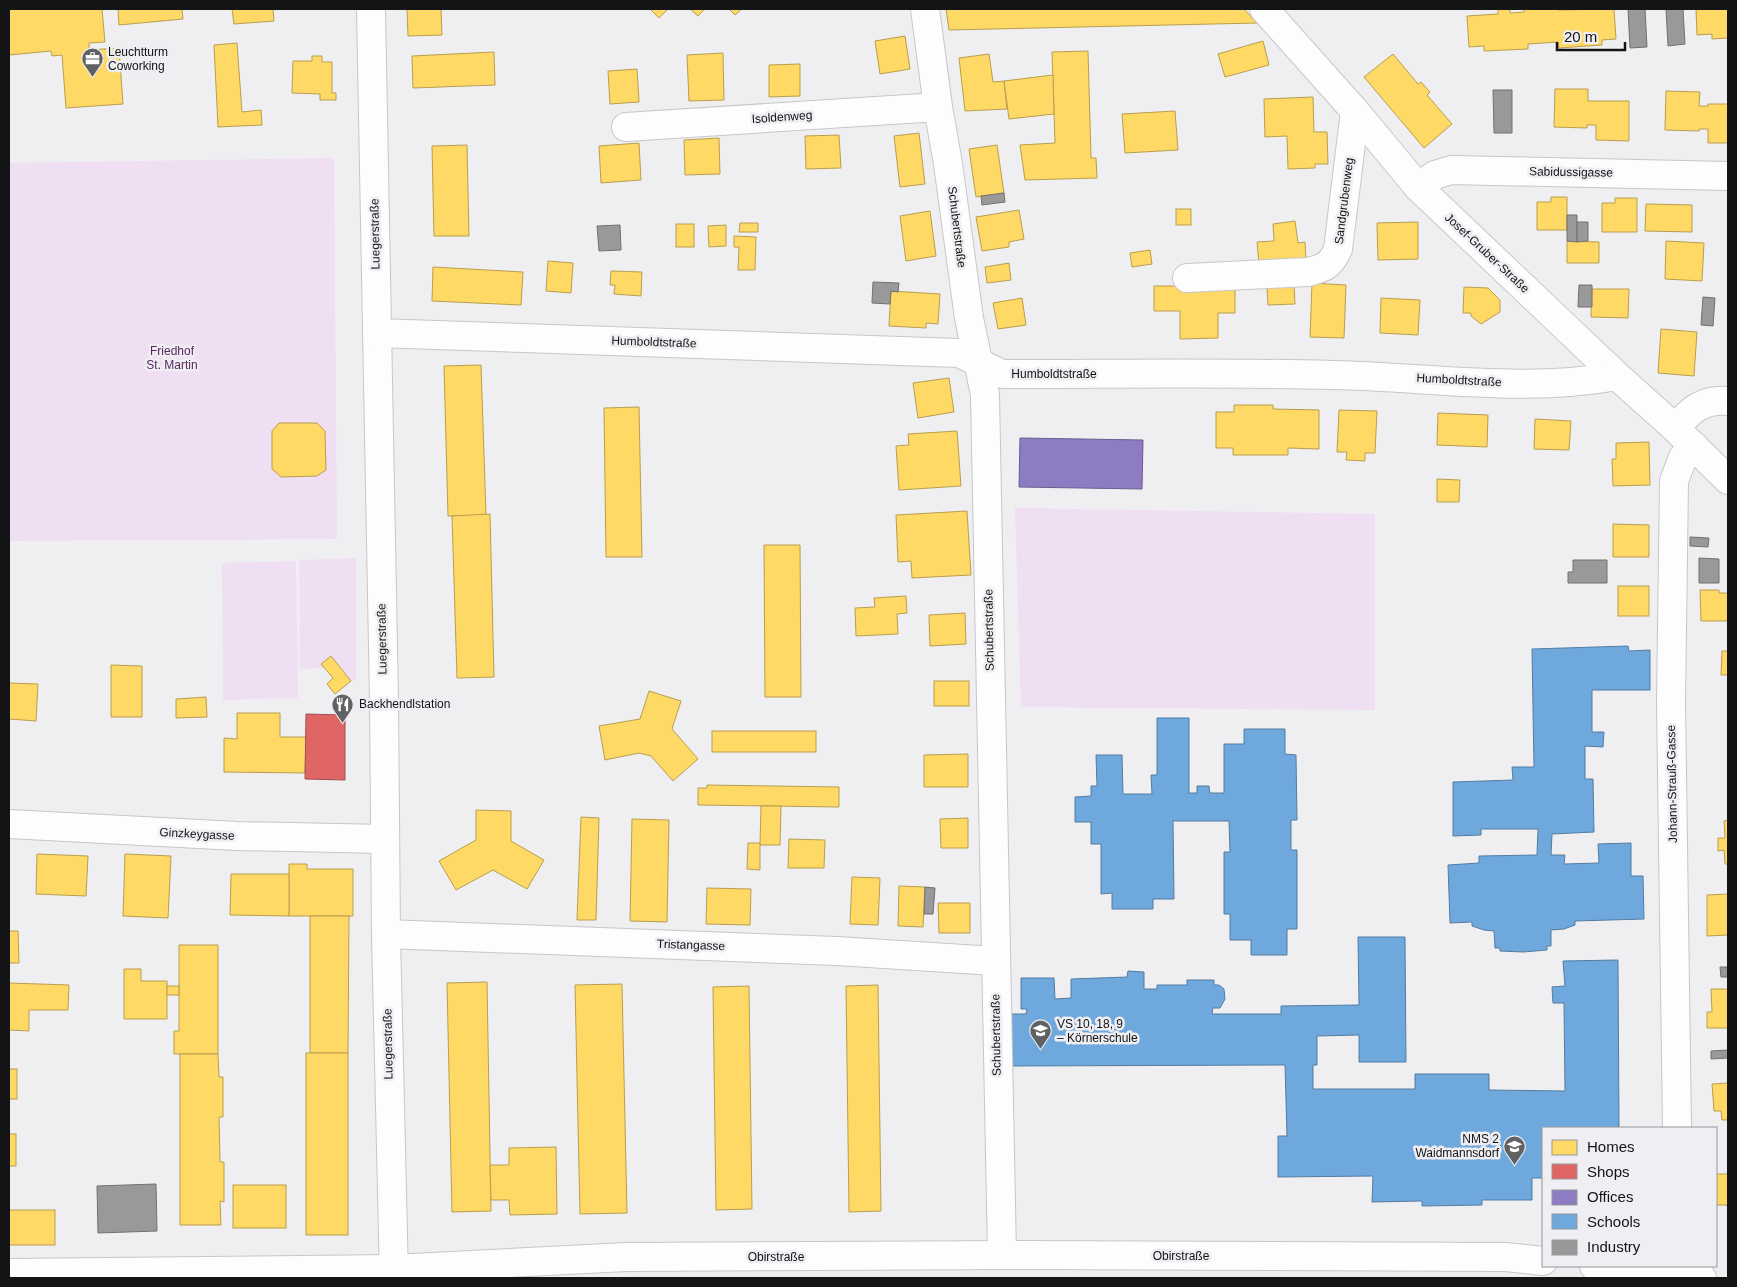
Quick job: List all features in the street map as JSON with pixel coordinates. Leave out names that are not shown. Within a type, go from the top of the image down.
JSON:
[{"type":"street","name":"Luegerstraße","points":[[371,9],[393,1274]]},
{"type":"street","name":"Schubertstraße","points":[[925,9],[969,318],[985,395],[1002,1255]]},
{"type":"street","name":"Josef-Gruber-Straße","points":[[1278,13],[1418,187],[1728,480]]},
{"type":"street","name":"Isoldenweg","points":[[626,127],[938,107]]},
{"type":"street","name":"Sandgrubenweg","points":[[1187,278],[1308,272],[1322,269],[1328,265],[1338,249],[1355,111]]},
{"type":"street","name":"Sabidussigasse","points":[[1418,187],[1435,175],[1451,170],[1728,176]]},
{"type":"street","name":"Humboldtstraße","points":[[377,333],[959,353],[1002,374],[1335,375],[1537,384],[1585,381],[1616,376]]},
{"type":"street","points":[[1684,437],[1692,410],[1704,403],[1721,400],[1728,401]]},
{"type":"street","name":"Johann-Strauß-Gasse","points":[[1677,1127],[1671,702],[1674,480],[1683,458],[1684,437]]},
{"type":"street","name":"Ginzkeygasse","points":[[9,824],[237,836],[385,839]]},
{"type":"street","name":"Tristangasse","points":[[386,934],[828,951],[995,961]]},
{"type":"street","name":"Obirstraße","points":[[9,1273],[393,1274],[626,1257],[1002,1255],[1506,1257],[1542,1261]]},
{"type":"street","points":[[1607,1267],[1687,1273]]},
{"type":"green space","name":"Friedhof St. Martin","points":[[334,158],[337,539],[9,541],[9,163]]},
{"type":"green space","points":[[1015,508],[1375,514],[1375,710],[1021,707]]},
{"type":"green space","points":[[356,558],[356,678],[351,681],[331,656],[321,663],[325,668],[300,669],[299,560]]},
{"type":"green space","points":[[296,561],[298,698],[223,700],[222,563]]},
{"type":"building: Homes","points":[[9,9],[102,9],[105,42],[89,43],[89,50],[119,48],[123,104],[66,108],[62,55],[52,56],[51,51],[9,55]]},
{"type":"building: Homes","points":[[118,9],[182,9],[183,19],[119,25]]},
{"type":"building: Homes","points":[[232,9],[273,9],[274,21],[234,24]]},
{"type":"building: Homes","points":[[407,9],[441,9],[442,35],[408,36]]},
{"type":"building: Homes","points":[[650,9],[668,9],[659,18]]},
{"type":"building: Homes","points":[[690,9],[705,9],[698,16]]},
{"type":"building: Homes","points":[[729,9],[742,9],[735,15]]},
{"type":"building: Homes","points":[[946,9],[1244,9],[1257,23],[949,30]]},
{"type":"building: Homes","points":[[1498,9],[1510,9],[1510,13],[1524,12],[1524,9],[1614,9],[1616,39],[1602,40],[1602,45],[1559,48],[1558,42],[1528,44],[1528,49],[1484,51],[1484,46],[1469,47],[1467,16],[1498,14]]},
{"type":"building: Homes","points":[[1696,9],[1728,9],[1728,38],[1712,39],[1712,34],[1697,35]]},
{"type":"building: Homes","points":[[905,36],[910,69],[880,74],[875,41]]},
{"type":"building: Homes","points":[[1263,41],[1269,65],[1225,77],[1218,54]]},
{"type":"building: Homes","points":[[237,43],[242,112],[261,110],[262,125],[218,127],[214,45]]},
{"type":"building: Homes","points":[[1088,51],[1091,158],[1096,158],[1097,178],[1025,180],[1020,145],[1055,143],[1052,52]]},
{"type":"building: Homes","points":[[494,52],[495,85],[413,88],[412,56]]},
{"type":"building: Homes","points":[[723,53],[724,100],[689,101],[687,55]]},
{"type":"building: Homes","points":[[989,54],[993,82],[1004,81],[1007,109],[965,111],[959,58]]},
{"type":"building: Homes","points":[[1393,54],[1418,84],[1421,82],[1430,92],[1427,95],[1452,124],[1424,148],[1364,77]]},
{"type":"building: Homes","points":[[312,56],[322,56],[322,62],[332,62],[332,93],[336,93],[336,100],[320,100],[320,94],[292,93],[293,61],[312,61]]},
{"type":"building: Homes","points":[[800,64],[800,96],[769,97],[769,65]]},
{"type":"building: Homes","points":[[637,69],[639,102],[610,104],[608,71]]},
{"type":"building: Homes","points":[[1053,75],[1054,114],[1009,119],[1004,81]]},
{"type":"building: Homes","points":[[1555,89],[1588,89],[1588,101],[1629,101],[1629,141],[1596,140],[1596,125],[1587,125],[1587,128],[1554,127]]},
{"type":"building: Homes","points":[[1666,91],[1700,92],[1699,106],[1728,104],[1728,143],[1708,143],[1708,129],[1699,129],[1699,131],[1665,130]]},
{"type":"building: Homes","points":[[1313,97],[1314,132],[1327,132],[1328,164],[1315,164],[1315,168],[1288,169],[1287,136],[1265,137],[1264,99]]},
{"type":"building: Homes","points":[[1175,111],[1178,150],[1125,153],[1122,114]]},
{"type":"building: Homes","points":[[919,133],[925,184],[900,187],[894,136]]},
{"type":"building: Homes","points":[[839,135],[841,168],[806,169],[805,136]]},
{"type":"building: Homes","points":[[719,138],[720,174],[685,175],[684,140]]},
{"type":"building: Homes","points":[[639,143],[641,180],[601,183],[599,146]]},
{"type":"building: Homes","points":[[467,145],[469,236],[434,236],[432,146]]},
{"type":"building: Homes","points":[[997,145],[1004,193],[976,197],[969,149]]},
{"type":"building: Homes","points":[[1551,197],[1567,197],[1567,230],[1537,230],[1537,202],[1551,202]]},
{"type":"building: Homes","points":[[1615,198],[1637,198],[1637,232],[1602,232],[1602,203],[1615,203]]},
{"type":"building: Homes","points":[[1646,204],[1692,205],[1692,232],[1645,231]]},
{"type":"building: Homes","points":[[1176,209],[1191,209],[1191,225],[1176,225]]},
{"type":"building: Homes","points":[[1019,210],[1024,239],[1009,242],[1009,247],[982,251],[976,217]]},
{"type":"building: Homes","points":[[930,211],[936,256],[906,261],[900,216]]},
{"type":"building: Homes","points":[[1295,221],[1298,243],[1305,242],[1306,259],[1259,264],[1257,242],[1274,241],[1273,224]]},
{"type":"building: Homes","points":[[1418,222],[1418,259],[1378,260],[1377,223]]},
{"type":"building: Homes","points":[[740,223],[758,223],[758,232],[739,232]]},
{"type":"building: Homes","points":[[676,224],[694,224],[694,247],[676,247]]},
{"type":"building: Homes","points":[[726,225],[726,246],[709,247],[708,226]]},
{"type":"building: Homes","points":[[734,236],[756,237],[755,270],[738,270],[739,247],[734,247]]},
{"type":"building: Homes","points":[[1567,241],[1599,242],[1599,263],[1567,263]]},
{"type":"building: Homes","points":[[1666,241],[1704,243],[1702,281],[1665,279]]},
{"type":"building: Homes","points":[[1150,250],[1152,264],[1132,267],[1130,253]]},
{"type":"building: Homes","points":[[548,261],[573,263],[571,293],[546,291]]},
{"type":"building: Homes","points":[[1009,263],[1011,280],[987,283],[985,267]]},
{"type":"building: Homes","points":[[433,267],[523,272],[521,305],[432,301]]},
{"type":"building: Homes","points":[[611,271],[642,272],[641,296],[614,294],[615,285],[610,285]]},
{"type":"building: Homes","points":[[1312,283],[1346,285],[1344,338],[1310,337]]},
{"type":"building: Homes","points":[[1154,286],[1235,286],[1235,313],[1218,313],[1218,338],[1180,339],[1180,311],[1154,311]]},
{"type":"building: Homes","points":[[1294,286],[1295,304],[1268,305],[1267,288]]},
{"type":"building: Homes","points":[[1464,287],[1488,288],[1500,300],[1500,312],[1481,324],[1471,316],[1471,313],[1463,313]]},
{"type":"building: Homes","points":[[1592,289],[1629,289],[1628,318],[1591,317]]},
{"type":"building: Homes","points":[[891,291],[940,294],[938,324],[926,323],[926,328],[889,326]]},
{"type":"building: Homes","points":[[1022,298],[1026,325],[998,329],[993,303]]},
{"type":"building: Homes","points":[[1381,298],[1420,300],[1418,335],[1380,333]]},
{"type":"building: Homes","points":[[1661,329],[1697,332],[1694,376],[1658,373]]},
{"type":"building: Homes","points":[[481,365],[486,515],[448,516],[444,366]]},
{"type":"building: Homes","points":[[949,378],[954,412],[918,418],[913,383]]},
{"type":"building: Homes","points":[[1234,405],[1273,405],[1273,409],[1319,410],[1319,449],[1288,448],[1288,455],[1233,455],[1233,448],[1216,448],[1216,412],[1234,412]]},
{"type":"building: Homes","points":[[639,407],[642,557],[606,557],[604,408]]},
{"type":"building: Homes","points":[[1339,410],[1377,411],[1375,453],[1365,453],[1365,461],[1346,460],[1347,452],[1337,452]]},
{"type":"building: Homes","points":[[1438,413],[1488,415],[1487,447],[1437,445]]},
{"type":"building: Homes","points":[[1535,419],[1571,421],[1569,450],[1534,449]]},
{"type":"building: Homes","points":[[279,423],[317,423],[325,431],[326,470],[317,476],[281,477],[272,469],[272,431]]},
{"type":"building: Homes","points":[[957,431],[961,486],[899,490],[896,446],[909,445],[908,434]]},
{"type":"building: Homes","points":[[1649,442],[1650,485],[1613,486],[1612,459],[1616,459],[1616,443]]},
{"type":"building: Homes","points":[[1437,479],[1460,480],[1459,502],[1437,502]]},
{"type":"building: Homes","points":[[967,511],[971,575],[912,578],[911,561],[898,562],[896,515]]},
{"type":"building: Homes","points":[[490,514],[494,677],[457,678],[452,516]]},
{"type":"building: Homes","points":[[1613,524],[1649,525],[1649,557],[1613,557]]},
{"type":"building: Homes","points":[[764,545],[800,545],[801,697],[765,697]]},
{"type":"building: Homes","points":[[1618,586],[1649,586],[1649,616],[1618,616]]},
{"type":"building: Homes","points":[[1700,590],[1719,590],[1719,593],[1728,593],[1728,621],[1701,621]]},
{"type":"building: Homes","points":[[906,596],[907,613],[897,614],[898,634],[856,636],[855,608],[875,607],[874,598]]},
{"type":"building: Homes","points":[[965,613],[966,644],[930,646],[929,615]]},
{"type":"building: Homes","points":[[1722,651],[1728,651],[1728,675],[1721,675]]},
{"type":"building: Homes","points":[[331,656],[351,681],[335,694],[327,684],[333,678],[321,664]]},
{"type":"building: Homes","points":[[111,665],[142,666],[142,717],[111,717]]},
{"type":"building: Homes","points":[[934,681],[969,681],[969,706],[934,706]]},
{"type":"building: Homes","points":[[9,683],[38,684],[36,721],[9,719]]},
{"type":"building: Homes","points":[[649,691],[681,701],[672,729],[698,759],[673,781],[651,756],[639,753],[605,760],[599,726],[640,719]]},
{"type":"building: Homes","points":[[206,697],[207,717],[176,718],[176,699]]},
{"type":"building: Homes","points":[[237,713],[280,713],[280,737],[306,737],[305,773],[224,772],[224,738],[237,739]]},
{"type":"building: Homes","points":[[712,731],[816,731],[816,752],[712,752]]},
{"type":"building: Homes","points":[[968,754],[968,787],[924,787],[924,755]]},
{"type":"building: Homes","points":[[707,785],[839,787],[839,807],[698,805],[698,788],[707,788]]},
{"type":"building: Homes","points":[[761,806],[781,806],[780,845],[760,845]]},
{"type":"building: Homes","points":[[476,810],[511,811],[511,841],[544,860],[527,889],[493,870],[456,890],[439,861],[476,840]]},
{"type":"building: Homes","points":[[581,817],[599,818],[596,920],[577,920]]},
{"type":"building: Homes","points":[[968,818],[968,848],[941,848],[940,819]]},
{"type":"building: Homes","points":[[632,819],[669,820],[667,922],[630,921]]},
{"type":"building: Homes","points":[[1728,820],[1728,864],[1725,864],[1724,850],[1718,851],[1718,838],[1725,838],[1724,821]]},
{"type":"building: Homes","points":[[789,839],[825,840],[824,868],[788,868]]},
{"type":"building: Homes","points":[[748,843],[760,843],[760,870],[747,869]]},
{"type":"building: Homes","points":[[37,854],[88,856],[86,896],[36,894]]},
{"type":"building: Homes","points":[[125,854],[171,856],[168,918],[123,916]]},
{"type":"building: Homes","points":[[289,864],[307,864],[307,869],[353,869],[353,916],[289,916]]},
{"type":"building: Homes","points":[[231,874],[289,874],[289,916],[230,915]]},
{"type":"building: Homes","points":[[852,877],[880,878],[878,925],[850,924]]},
{"type":"building: Homes","points":[[899,886],[925,887],[923,927],[898,926]]},
{"type":"building: Homes","points":[[707,888],[751,889],[750,925],[706,924]]},
{"type":"building: Homes","points":[[1728,894],[1728,935],[1707,936],[1707,895]]},
{"type":"building: Homes","points":[[938,903],[970,903],[970,933],[939,933]]},
{"type":"building: Homes","points":[[310,916],[349,916],[348,1053],[310,1053]]},
{"type":"building: Homes","points":[[9,931],[18,931],[19,963],[9,963]]},
{"type":"building: Homes","points":[[179,945],[218,945],[218,1054],[174,1054],[174,1031],[179,1031]]},
{"type":"building: Homes","points":[[124,969],[141,969],[141,981],[167,981],[167,1019],[124,1019]]},
{"type":"building: Homes","points":[[487,982],[491,1211],[452,1212],[447,983]]},
{"type":"building: Homes","points":[[9,983],[69,985],[68,1010],[29,1010],[29,1031],[9,1030]]},
{"type":"building: Homes","points":[[622,984],[627,1213],[580,1214],[575,985]]},
{"type":"building: Homes","points":[[878,985],[881,1211],[849,1212],[846,986]]},
{"type":"building: Homes","points":[[167,986],[179,986],[179,995],[167,995]]},
{"type":"building: Homes","points":[[749,986],[752,1209],[716,1210],[713,987]]},
{"type":"building: Homes","points":[[1711,989],[1728,989],[1728,1028],[1707,1028],[1707,1012],[1712,1012]]},
{"type":"building: Homes","points":[[306,1053],[348,1053],[348,1235],[306,1235]]},
{"type":"building: Homes","points":[[180,1054],[218,1054],[219,1077],[223,1077],[223,1117],[219,1117],[220,1162],[224,1162],[224,1202],[220,1201],[221,1225],[180,1225]]},
{"type":"building: Homes","points":[[9,1069],[17,1069],[17,1099],[9,1099]]},
{"type":"building: Homes","points":[[1728,1083],[1728,1120],[1722,1120],[1721,1111],[1714,1111],[1712,1084]]},
{"type":"building: Homes","points":[[9,1134],[16,1134],[16,1166],[9,1166]]},
{"type":"building: Homes","points":[[556,1147],[557,1214],[510,1215],[509,1200],[491,1200],[490,1165],[509,1165],[509,1148]]},
{"type":"building: Homes","points":[[1717,1174],[1728,1174],[1728,1207],[1727,1205],[1717,1205]]},
{"type":"building: Homes","points":[[233,1185],[286,1185],[286,1228],[233,1228]]},
{"type":"building: Homes","points":[[9,1210],[55,1210],[55,1245],[9,1245]]},
{"type":"building: Shops","points":[[306,714],[345,715],[345,780],[305,779]]},
{"type":"building: Offices","points":[[1020,438],[1143,440],[1142,489],[1019,487]]},
{"type":"building: Schools","points":[[1628,646],[1629,651],[1650,650],[1650,690],[1592,690],[1592,732],[1604,732],[1603,747],[1585,746],[1585,779],[1593,779],[1594,832],[1552,834],[1551,855],[1565,855],[1564,864],[1599,863],[1598,844],[1631,843],[1631,876],[1643,876],[1644,919],[1575,921],[1575,925],[1564,929],[1551,930],[1551,946],[1547,946],[1547,950],[1500,951],[1500,948],[1495,948],[1494,931],[1472,926],[1472,922],[1450,923],[1448,865],[1479,863],[1479,856],[1537,855],[1538,829],[1481,829],[1481,835],[1453,836],[1453,782],[1513,780],[1512,767],[1534,767],[1532,649]]},
{"type":"building: Schools","points":[[1157,718],[1189,718],[1189,793],[1197,793],[1197,786],[1209,786],[1210,793],[1224,793],[1224,744],[1244,744],[1244,729],[1285,729],[1285,754],[1296,755],[1297,820],[1291,820],[1291,850],[1297,850],[1297,929],[1287,929],[1287,955],[1251,955],[1251,940],[1230,940],[1230,914],[1224,914],[1224,852],[1230,852],[1229,821],[1173,821],[1174,899],[1153,899],[1153,909],[1112,909],[1112,893],[1101,894],[1101,844],[1091,844],[1091,822],[1075,822],[1075,797],[1091,796],[1091,786],[1097,786],[1096,755],[1122,755],[1123,794],[1152,794],[1151,775],[1157,775]]},
{"type":"building: Schools","points":[[1358,937],[1405,937],[1406,1062],[1359,1062],[1359,1035],[1317,1036],[1317,1065],[1313,1065],[1313,1089],[1415,1089],[1415,1074],[1489,1074],[1489,1090],[1565,1091],[1564,1003],[1553,1003],[1552,987],[1565,986],[1563,961],[1618,960],[1619,1127],[1542,1127],[1542,1178],[1532,1178],[1532,1200],[1482,1200],[1482,1205],[1422,1206],[1422,1201],[1372,1202],[1373,1176],[1278,1177],[1278,1136],[1287,1136],[1285,1065],[1012,1066],[1011,1014],[1026,1014],[1027,1009],[1021,1009],[1021,978],[1054,978],[1055,999],[1071,998],[1071,979],[1127,977],[1128,971],[1144,972],[1144,989],[1157,989],[1157,985],[1187,985],[1187,980],[1214,980],[1214,985],[1219,985],[1224,989],[1225,999],[1220,1008],[1213,1008],[1212,1014],[1281,1014],[1281,1006],[1359,1005]]},
{"type":"building: Industry","points":[[1628,9],[1645,9],[1647,47],[1630,48]]},
{"type":"building: Industry","points":[[1666,9],[1683,9],[1685,44],[1668,46]]},
{"type":"building: Industry","points":[[1493,90],[1512,90],[1512,133],[1494,133]]},
{"type":"building: Industry","points":[[1004,193],[1005,202],[982,205],[981,196]]},
{"type":"building: Industry","points":[[1567,215],[1577,215],[1577,242],[1567,241]]},
{"type":"building: Industry","points":[[1577,222],[1588,222],[1588,241],[1577,242]]},
{"type":"building: Industry","points":[[620,225],[621,250],[599,251],[597,226]]},
{"type":"building: Industry","points":[[873,282],[899,283],[898,292],[891,291],[890,304],[872,303]]},
{"type":"building: Industry","points":[[1579,285],[1592,285],[1592,307],[1578,307]]},
{"type":"building: Industry","points":[[1703,297],[1715,298],[1713,326],[1701,325]]},
{"type":"building: Industry","points":[[1690,537],[1709,538],[1708,547],[1690,546]]},
{"type":"building: Industry","points":[[1699,558],[1719,559],[1719,583],[1699,583]]},
{"type":"building: Industry","points":[[1573,560],[1607,560],[1607,583],[1568,583],[1568,572],[1573,572]]},
{"type":"building: Industry","points":[[925,887],[935,888],[933,914],[924,914]]},
{"type":"building: Industry","points":[[1720,967],[1728,967],[1728,977],[1721,977]]},
{"type":"building: Industry","points":[[1728,1050],[1728,1058],[1711,1059],[1711,1051]]},
{"type":"building: Industry","points":[[156,1184],[157,1231],[98,1233],[97,1186]]},
{"type":"place","name":"Leuchtturm Coworking","points":[[92,78]]},
{"type":"place","name":"Backhendlstation","points":[[343,723]]},
{"type":"place","name":"VS 10, 18, 9 – Körnerschule","points":[[1041,1050]]},
{"type":"place","name":"NMS 2 Waidmannsdorf","points":[[1515,1165]]}]
